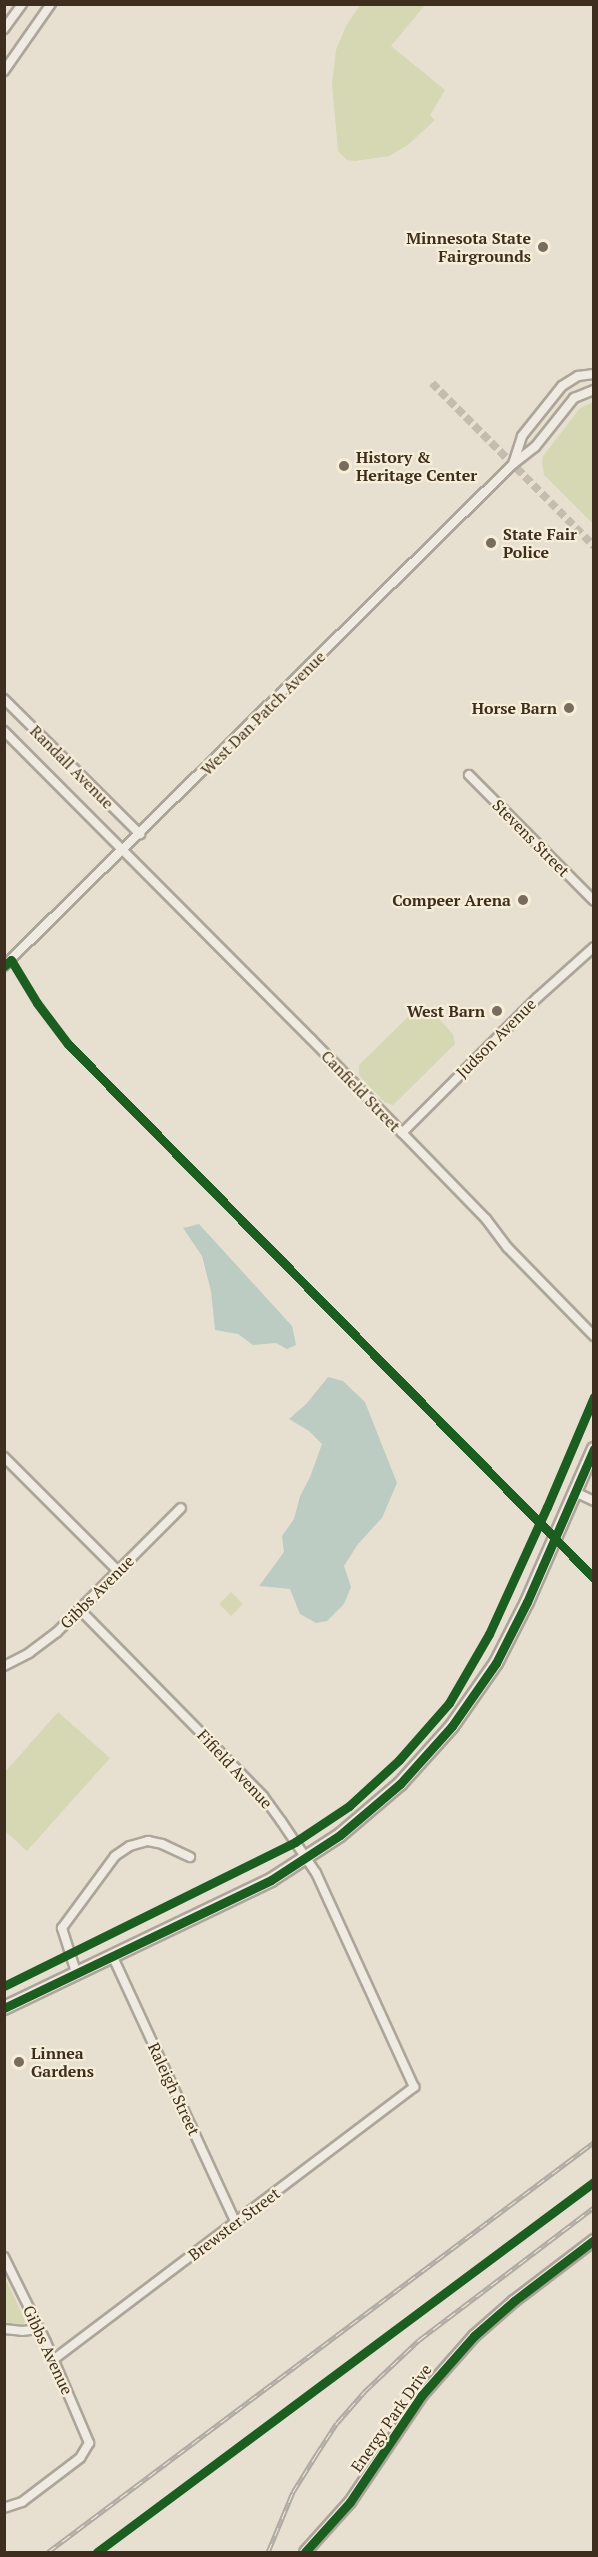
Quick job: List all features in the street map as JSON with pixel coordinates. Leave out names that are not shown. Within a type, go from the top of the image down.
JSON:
[{"type":"main road","points":[[4,2008],[252,1889],[306,1858],[355,1824],[400,1784],[472,1699],[510,1638],[594,1449]]},
{"type":"street","points":[[4,29],[22,4]]},
{"type":"street","points":[[4,71],[51,4]]},
{"type":"street","name":"West Dan Patch Avenue","points":[[513,464],[522,436],[556,393],[571,380],[591,374]]},
{"type":"street","name":"West Dan Patch Avenue","points":[[8,963],[513,464],[536,447],[574,398],[591,390]]},
{"type":"street","name":"Randall Avenue","points":[[4,699],[140,834]]},
{"type":"street","name":"Randall Avenue","points":[[4,731],[123,851]]},
{"type":"street","name":"Stevens Street","points":[[469,775],[594,901]]},
{"type":"street","name":"Canfield Street","points":[[123,851],[486,1219],[508,1248],[594,1335]]},
{"type":"street","name":"Judson Avenue","points":[[402,1133],[537,998],[594,947]]},
{"type":"street","points":[[4,1457],[118,1571]]},
{"type":"street","points":[[575,1492],[594,1501]]},
{"type":"street","name":"Gibbs Avenue","points":[[4,1666],[42,1644],[80,1610],[181,1508]]},
{"type":"street","name":"Fifield Avenue","points":[[80,1610],[263,1796],[316,1873],[414,2087]]},
{"type":"street","points":[[76,1972],[62,1935],[62,1928],[115,1856],[130,1846],[148,1841],[162,1844],[190,1857]]},
{"type":"street","name":"Raleigh Street","points":[[112,1955],[236,2223]]},
{"type":"street","name":"Brewster Street","points":[[53,2360],[414,2087]]},
{"type":"street","name":"Energy Park Drive","points":[[305,2553],[350,2502],[423,2396],[474,2336],[514,2301],[594,2240]]},
{"type":"street","name":"Gibbs Avenue","points":[[4,2257],[39,2329],[89,2444],[80,2458],[22,2502],[4,2508]]},
{"type":"street","points":[[4,2329],[22,2331],[39,2329]]},
{"type":"green space","points":[[361,4],[425,5],[391,46],[445,90],[430,115],[435,120],[408,145],[389,156],[355,161],[347,160],[338,151],[332,84],[336,50],[346,26]]},
{"type":"green space","points":[[594,402],[593,524],[544,475],[542,463],[543,456],[580,408]]},
{"type":"green space","points":[[418,1007],[428,1007],[453,1034],[455,1044],[393,1105],[384,1102],[359,1075],[359,1065]]},
{"type":"green space","points":[[231,1592],[243,1604],[231,1616],[219,1604]]},
{"type":"green space","points":[[58,1712],[110,1758],[27,1851],[5,1831],[5,1772]]},
{"type":"green space","points":[[4,2276],[24,2318],[25,2322],[22,2325],[5,2324]]},
{"type":"shaded area","points":[[199,1224],[292,1326],[296,1345],[287,1349],[276,1343],[253,1345],[238,1334],[215,1330],[211,1291],[202,1256],[183,1228]]},
{"type":"shaded area","points":[[328,1377],[343,1381],[365,1402],[397,1483],[382,1518],[358,1544],[344,1566],[351,1587],[344,1604],[327,1621],[316,1623],[300,1614],[290,1589],[259,1586],[284,1552],[282,1536],[294,1519],[300,1496],[310,1477],[322,1444],[309,1431],[289,1419],[307,1403]]},
{"type":"tunnel","points":[[432,383],[594,546]]},
{"type":"railway","points":[[48,2552],[594,2142]]},
{"type":"railway","points":[[268,2552],[293,2492],[337,2423],[365,2391],[419,2340],[594,2207]]},
{"type":"cycle path","points":[[4,966],[11,960],[37,1003],[68,1044],[594,1578]]},
{"type":"cycle path","points":[[4,1986],[295,1842],[349,1806],[399,1760],[449,1703],[489,1634],[594,1397]]},
{"type":"cycle path","points":[[4,2008],[271,1880],[340,1835],[400,1784],[452,1726],[496,1663],[527,1602],[594,1449]]},
{"type":"cycle path","points":[[97,2552],[594,2182]]},
{"type":"cycle path","points":[[305,2552],[350,2502],[422,2395],[474,2336],[514,2301],[594,2240]]},
{"type":"place","name":"Minnesota State Fairgrounds","points":[[543,247]]},
{"type":"place","name":"History & Heritage Center","points":[[344,466]]},
{"type":"place","name":"State Fair Police","points":[[491,543]]},
{"type":"place","name":"Horse Barn","points":[[569,708]]},
{"type":"place","name":"Compeer Arena","points":[[523,900]]},
{"type":"place","name":"West Barn","points":[[497,1011]]},
{"type":"place","name":"Linnea Gardens","points":[[19,2062]]}]
